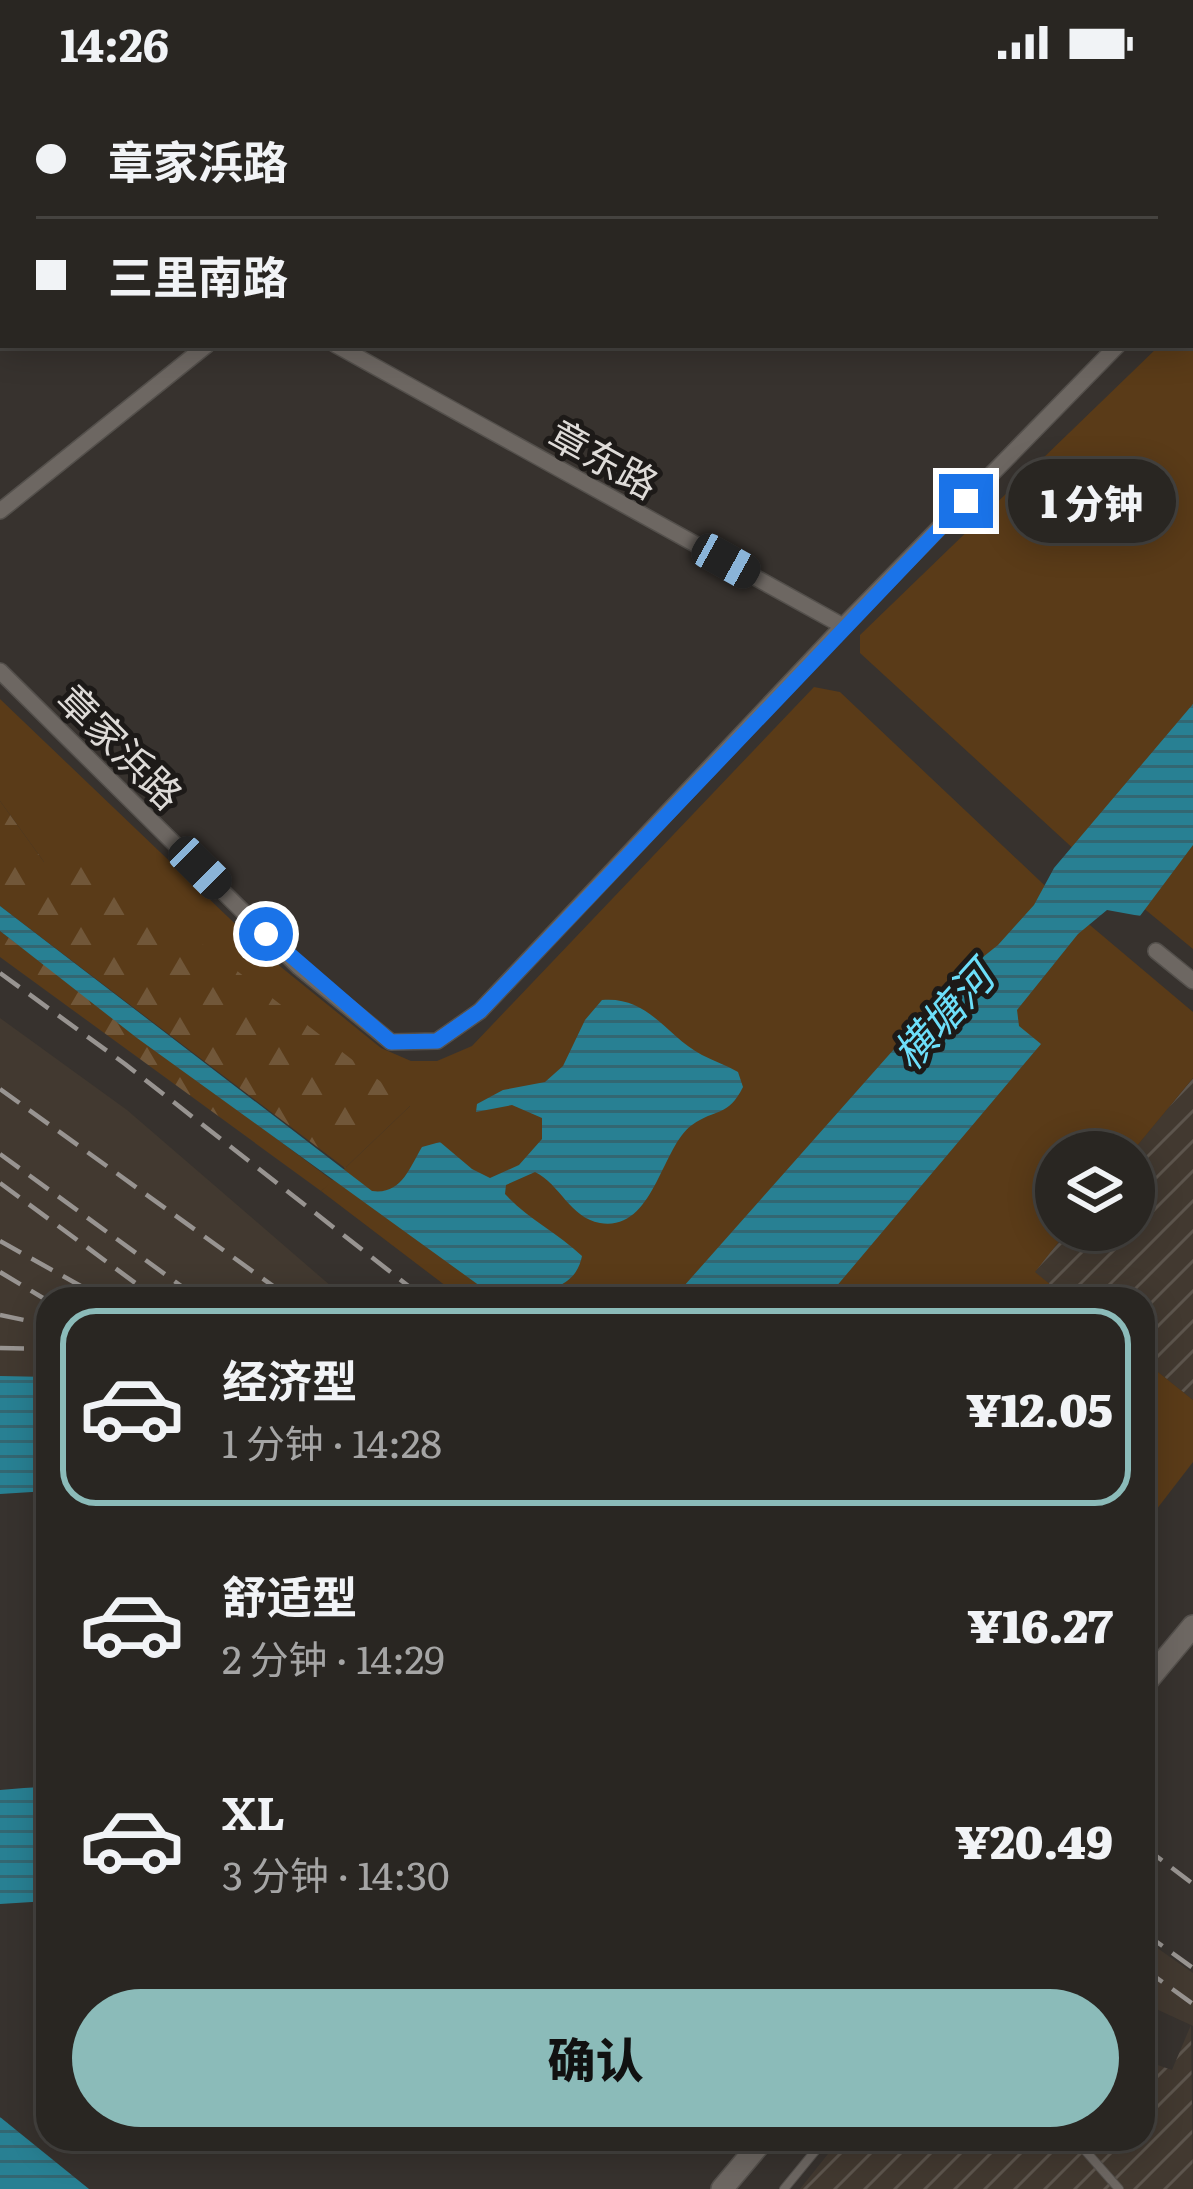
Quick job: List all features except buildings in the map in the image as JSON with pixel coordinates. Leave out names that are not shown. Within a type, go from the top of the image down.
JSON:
[{"type":"main road","points":[[1155,1671],[1193,1625]]},
{"type":"main road","points":[[722,2189],[754,2151]]},
{"type":"street","points":[[0,511],[203,348]]},
{"type":"street","name":"章东路","points":[[341,348],[844,626]]},
{"type":"street","name":"章家浜路","points":[[0,671],[299,967],[391,1042],[437,1041],[480,1011],[1115,348]]},
{"type":"street","points":[[1156,951],[1193,981]]},
{"type":"lane","points":[[784,2189],[815,2151]]},
{"type":"lane","points":[[1085,2151],[1118,2189]]},
{"type":"shaded area","points":[[0,1018],[127,1110],[332,1287],[36,1287],[36,1417],[0,1419]]},
{"type":"shaded area","points":[[1193,1078],[1193,1400],[1155,1370],[1155,1287],[1053,1287],[1034,1272],[1051,1251],[1155,1251],[1155,1131],[1149,1131]]},
{"type":"shaded area","points":[[1155,1946],[1193,1973],[1193,2026],[1155,2009]]},
{"type":"shaded area","points":[[1191,2025],[1193,2189],[800,2189],[830,2151],[1155,2151],[1155,2064],[1172,2070]]},
{"type":"green space","points":[[1157,348],[1193,348],[1193,949],[1090,864],[860,653],[860,635]]},
{"type":"green space","points":[[814,687],[840,692],[1059,899],[1193,1012],[1193,1078],[1149,1131],[1035,1131],[1035,1251],[1052,1251],[1035,1272],[1053,1287],[447,1287],[321,1191],[410,1106],[44,862],[0,801],[0,699],[276,963],[381,1048],[411,1061],[437,1061],[472,1046]]},
{"type":"green space","points":[[0,801],[44,862],[80,850],[411,1105],[345,1168],[0,906]]},
{"type":"green space","points":[[0,931],[333,1181],[321,1191],[0,957]]},
{"type":"green space","points":[[1155,1370],[1193,1400],[1193,1462],[1155,1511]]},
{"type":"water","name":"横塘河","points":[[1193,704],[1193,845],[1140,916],[1107,910],[1078,934],[1017,1010],[1019,1026],[1041,1044],[836,1287],[683,1287],[958,977],[998,945],[1034,905],[1054,868]]},
{"type":"water","points":[[0,906],[372,1191],[397,1185],[422,1147],[440,1142],[490,1178],[519,1165],[542,1139],[542,1118],[512,1105],[476,1112],[477,1104],[503,1090],[545,1082],[563,1066],[585,1020],[602,1000],[618,1000],[645,1011],[689,1047],[738,1072],[743,1087],[727,1108],[700,1120],[681,1136],[645,1202],[618,1222],[600,1223],[581,1215],[535,1172],[506,1185],[505,1194],[514,1203],[582,1256],[576,1271],[555,1287],[480,1286],[137,1038],[0,931]]},
{"type":"water","points":[[0,1376],[36,1377],[36,1492],[0,1494]]},
{"type":"water","points":[[36,1787],[36,1902],[0,1904],[0,1790]]},
{"type":"water","points":[[0,2117],[36,2151],[89,2189],[0,2189]]},
{"type":"railway","points":[[0,973],[125,1064],[410,1287]]},
{"type":"railway","points":[[0,1089],[274,1287]]},
{"type":"railway","points":[[0,1154],[183,1287]]},
{"type":"railway","points":[[0,1183],[141,1287]]},
{"type":"railway","points":[[0,1241],[82,1287]]},
{"type":"railway","points":[[0,1272],[36,1294]]},
{"type":"railway","points":[[0,1315],[36,1322]]},
{"type":"railway","points":[[0,1348],[36,1349]]},
{"type":"railway","points":[[1155,1855],[1193,1884]]},
{"type":"railway","points":[[1155,1941],[1193,1968]]},
{"type":"railway","points":[[1155,1977],[1193,2004]]},
{"type":"route","points":[[266,934],[391,1042],[437,1041],[480,1011],[966,501]]}]
